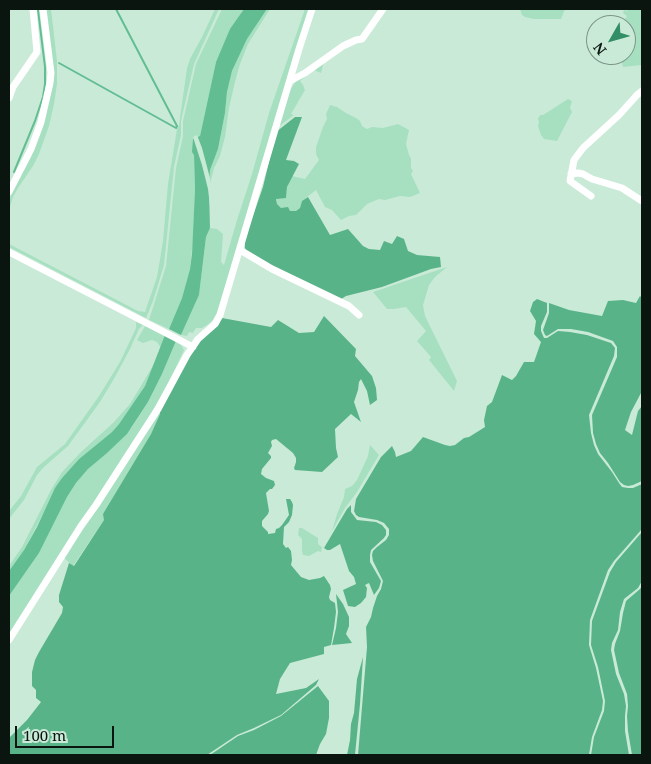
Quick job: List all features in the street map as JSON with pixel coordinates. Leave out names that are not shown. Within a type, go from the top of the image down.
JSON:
[{"type":"street","points":[[9,98],[13,87],[37,52],[33,9]]},
{"type":"street","points":[[9,192],[31,149],[41,122],[50,83],[49,56],[43,9]]},
{"type":"street","points":[[9,640],[158,409],[198,338],[215,324],[220,315],[312,9]]},
{"type":"street","points":[[290,81],[305,73],[343,46],[362,39],[383,9]]},
{"type":"street","points":[[591,196],[570,181],[574,160],[583,148],[619,115],[642,90]]},
{"type":"street","points":[[571,174],[583,174],[592,179],[622,188],[642,201]]},
{"type":"street","points":[[240,250],[272,269],[349,306],[359,316]]},
{"type":"street","points":[[9,252],[193,346]]},
{"type":"shaded area","points":[[44,9],[51,9],[57,61],[57,84],[54,104],[49,126],[39,154],[13,197],[9,210],[13,189],[31,157],[50,97]]},
{"type":"shaded area","points":[[215,9],[219,9],[194,64],[181,121],[181,135],[174,167],[164,265],[146,318],[9,247],[9,244],[138,311],[145,312],[157,277],[163,241],[168,184],[187,68]]},
{"type":"shaded area","points":[[222,9],[244,9],[216,62],[194,155],[195,189],[190,269],[182,298],[169,329],[149,320],[166,266],[176,168],[183,136],[183,121],[196,64]]},
{"type":"shaded area","points":[[244,9],[267,9],[247,39],[232,71],[218,149],[210,170],[210,228],[206,237],[199,295],[181,335],[169,329],[182,298],[192,254],[195,189],[194,155],[192,152],[193,139],[200,136],[216,62],[230,29]]},
{"type":"shaded area","points":[[267,9],[270,9],[248,44],[240,64],[229,108],[225,137],[209,189],[210,170],[218,149],[232,71],[247,39]]},
{"type":"shaded area","points":[[305,9],[309,9],[217,312],[213,320],[207,325],[202,328],[196,328],[193,333],[189,332],[187,336],[181,335],[199,295],[206,237],[210,228],[217,229],[223,234],[221,262],[224,265],[269,113]]},
{"type":"shaded area","points":[[520,9],[565,9],[561,19],[534,19],[522,15]]},
{"type":"shaded area","points":[[628,9],[642,9],[642,65],[623,67],[622,65],[636,65],[636,15],[626,15],[623,13],[624,10],[627,11]]},
{"type":"shaded area","points":[[324,61],[321,73],[314,70],[300,81],[305,90],[291,114],[294,115],[278,127],[290,89],[296,81]]},
{"type":"shaded area","points":[[568,99],[572,101],[570,108],[572,112],[557,141],[544,139],[538,126],[540,115]]},
{"type":"shaded area","points":[[330,105],[356,118],[367,129],[372,127],[383,128],[398,124],[409,130],[406,144],[413,171],[411,174],[420,193],[410,197],[400,196],[385,200],[379,199],[367,204],[356,215],[341,220],[332,210],[325,207],[316,190],[302,201],[300,208],[296,211],[290,212],[281,208],[277,204],[276,198],[286,198],[287,187],[292,176],[305,179],[319,160],[316,154],[316,147],[327,119],[326,114]]},
{"type":"shaded area","points":[[295,117],[302,117],[286,160],[299,164],[287,187],[286,198],[276,199],[277,204],[281,208],[288,207],[290,211],[296,211],[300,208],[302,201],[308,197],[330,235],[348,229],[363,246],[369,249],[380,250],[384,241],[392,244],[397,236],[404,239],[408,251],[417,255],[440,257],[441,267],[382,287],[346,296],[338,301],[247,252],[245,239],[263,187],[276,132]]},
{"type":"shaded area","points":[[447,267],[429,285],[423,305],[425,316],[457,381],[454,391],[429,360],[431,357],[417,341],[426,331],[406,307],[387,309],[373,292]]},
{"type":"shaded area","points":[[640,296],[642,298],[642,389],[625,430],[632,435],[638,411],[642,406],[642,481],[628,486],[620,482],[600,453],[593,433],[592,415],[617,357],[617,347],[613,341],[588,332],[558,329],[547,336],[543,330],[549,313],[549,303],[569,310],[602,316],[608,301],[623,300],[636,303]]},
{"type":"shaded area","points":[[537,299],[547,303],[547,312],[541,326],[544,338],[558,331],[570,332],[587,335],[611,343],[615,348],[614,356],[589,415],[591,433],[598,454],[622,487],[633,488],[642,484],[642,529],[608,570],[590,620],[589,645],[603,701],[602,710],[592,737],[589,755],[358,755],[367,647],[366,627],[383,581],[372,555],[373,551],[386,540],[389,535],[389,529],[384,523],[377,520],[356,515],[354,511],[356,499],[381,457],[392,446],[396,457],[411,451],[423,437],[445,445],[455,445],[485,427],[484,420],[487,406],[492,402],[502,375],[512,380],[524,362],[534,362],[541,342],[534,334],[536,321],[530,311],[533,302]]},
{"type":"shaded area","points":[[324,316],[356,349],[355,356],[372,376],[377,400],[370,405],[367,391],[361,379],[354,402],[361,422],[351,414],[335,429],[338,457],[322,472],[295,470],[296,458],[293,453],[276,439],[271,442],[272,446],[268,453],[271,458],[262,469],[261,474],[274,481],[275,485],[266,493],[269,511],[262,521],[262,526],[268,534],[275,533],[276,529],[282,525],[289,515],[286,499],[290,499],[293,505],[292,515],[284,527],[283,544],[291,551],[291,565],[301,577],[309,580],[324,576],[330,585],[329,597],[335,603],[336,612],[331,645],[324,647],[324,654],[290,663],[280,679],[276,694],[306,688],[319,679],[316,685],[281,715],[237,735],[207,755],[9,755],[9,738],[41,702],[36,698],[36,690],[32,686],[32,672],[39,652],[62,613],[63,607],[59,602],[59,595],[69,563],[74,566],[104,520],[103,514],[151,434],[160,414],[159,410],[196,344],[222,318],[271,327],[278,320],[299,333],[314,332]]},
{"type":"shaded area","points":[[136,322],[143,325],[139,329],[100,402],[68,446],[37,475],[24,500],[9,519],[9,511],[21,496],[37,467],[65,444],[99,396],[120,362],[136,328]]},
{"type":"shaded area","points":[[145,326],[165,335],[161,348],[157,342],[152,340],[143,343],[137,340]]},
{"type":"shaded area","points":[[165,335],[176,341],[148,402],[127,434],[88,469],[76,483],[39,553],[9,596],[9,571],[37,527],[55,488],[79,459],[119,424],[145,386]]},
{"type":"shaded area","points":[[176,341],[184,350],[168,384],[9,636],[9,596],[39,553],[76,483],[132,427],[148,402]]},
{"type":"shaded area","points":[[154,364],[145,386],[119,424],[79,459],[62,478],[24,550],[9,571],[9,566],[22,547],[62,472],[130,404]]},
{"type":"shaded area","points":[[159,410],[160,414],[151,434],[104,514],[104,520],[73,566],[63,557]]},
{"type":"shaded area","points":[[370,445],[379,455],[332,531],[345,489],[352,486],[357,480],[368,456]]},
{"type":"shaded area","points":[[351,505],[351,512],[357,520],[376,522],[386,530],[386,535],[371,550],[370,555],[370,562],[381,581],[379,588],[374,595],[369,583],[365,585],[367,588],[366,597],[355,607],[348,606],[343,590],[356,584],[354,577],[349,571],[340,544],[330,550],[324,548]]},
{"type":"shaded area","points":[[299,528],[318,538],[318,544],[322,547],[321,552],[318,551],[309,556],[303,555],[302,539],[298,535]]},
{"type":"shaded area","points":[[642,532],[642,581],[638,588],[624,599],[618,630],[611,650],[616,674],[624,694],[626,706],[625,731],[629,755],[591,755],[594,737],[604,711],[605,701],[591,645],[592,621],[610,572],[616,562]]},
{"type":"shaded area","points":[[642,586],[642,755],[632,755],[628,731],[627,694],[619,673],[614,650],[626,601]]},
{"type":"shaded area","points":[[336,594],[349,617],[349,626],[346,634],[352,643],[332,645],[338,612]]},
{"type":"shaded area","points":[[363,657],[355,755],[347,755],[357,679]]},
{"type":"shaded area","points":[[318,686],[329,701],[329,718],[326,734],[316,755],[210,755],[238,736],[281,716]]},
{"type":"pier","points":[[197,135],[210,178],[212,223],[208,189],[193,137]]},
{"type":"waterway","points":[[59,63],[176,128],[177,126],[116,9]]},
{"type":"waterway","points":[[14,172],[35,121],[45,84],[45,67],[38,10]]}]
